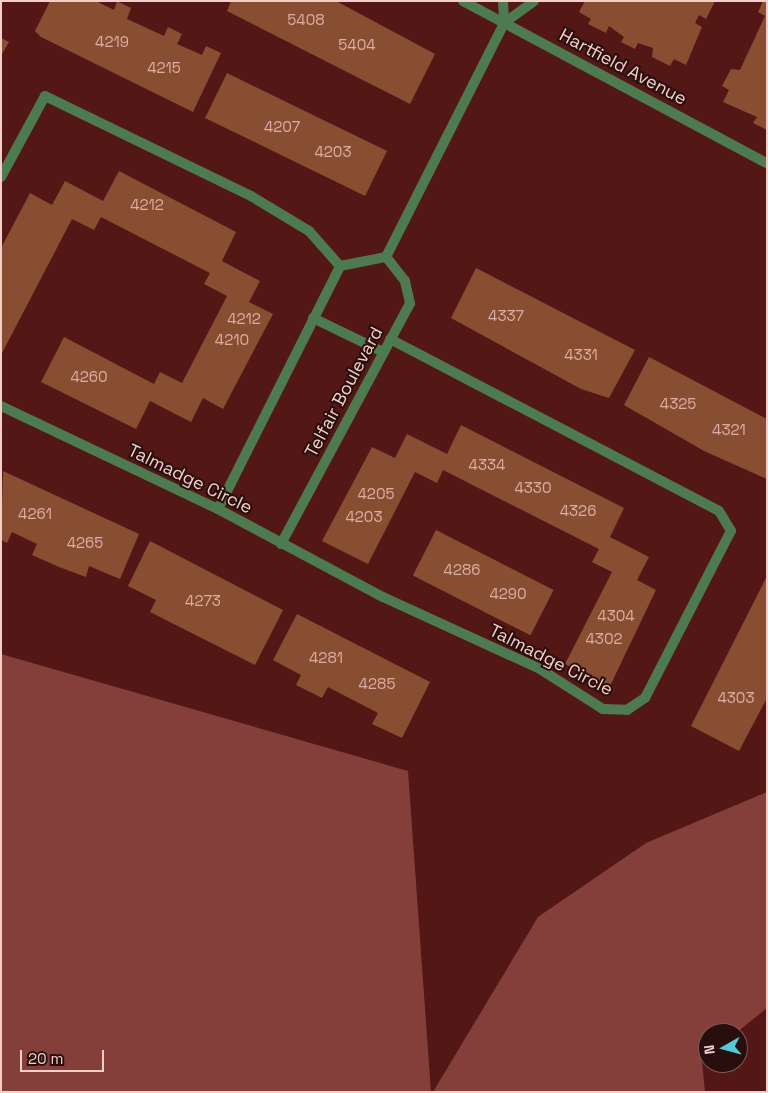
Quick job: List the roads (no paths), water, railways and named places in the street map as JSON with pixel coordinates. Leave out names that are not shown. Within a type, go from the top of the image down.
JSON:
[{"type":"street","name":"Hartfield Avenue","points":[[463,1],[767,163]]},
{"type":"street","points":[[503,1],[504,23]]},
{"type":"street","points":[[340,266],[386,257],[504,23],[534,1]]},
{"type":"street","points":[[1,177],[45,96],[251,196],[309,231],[340,266]]},
{"type":"street","name":"Telfair Boulevard","points":[[281,544],[410,303],[405,280],[386,257]]},
{"type":"street","points":[[218,509],[340,266]]},
{"type":"street","points":[[313,318],[383,352]]},
{"type":"street","name":"Talmadge Circle","points":[[1,406],[218,509],[383,597],[540,669],[604,709],[627,710],[645,698],[731,531],[719,511],[390,339]]}]
